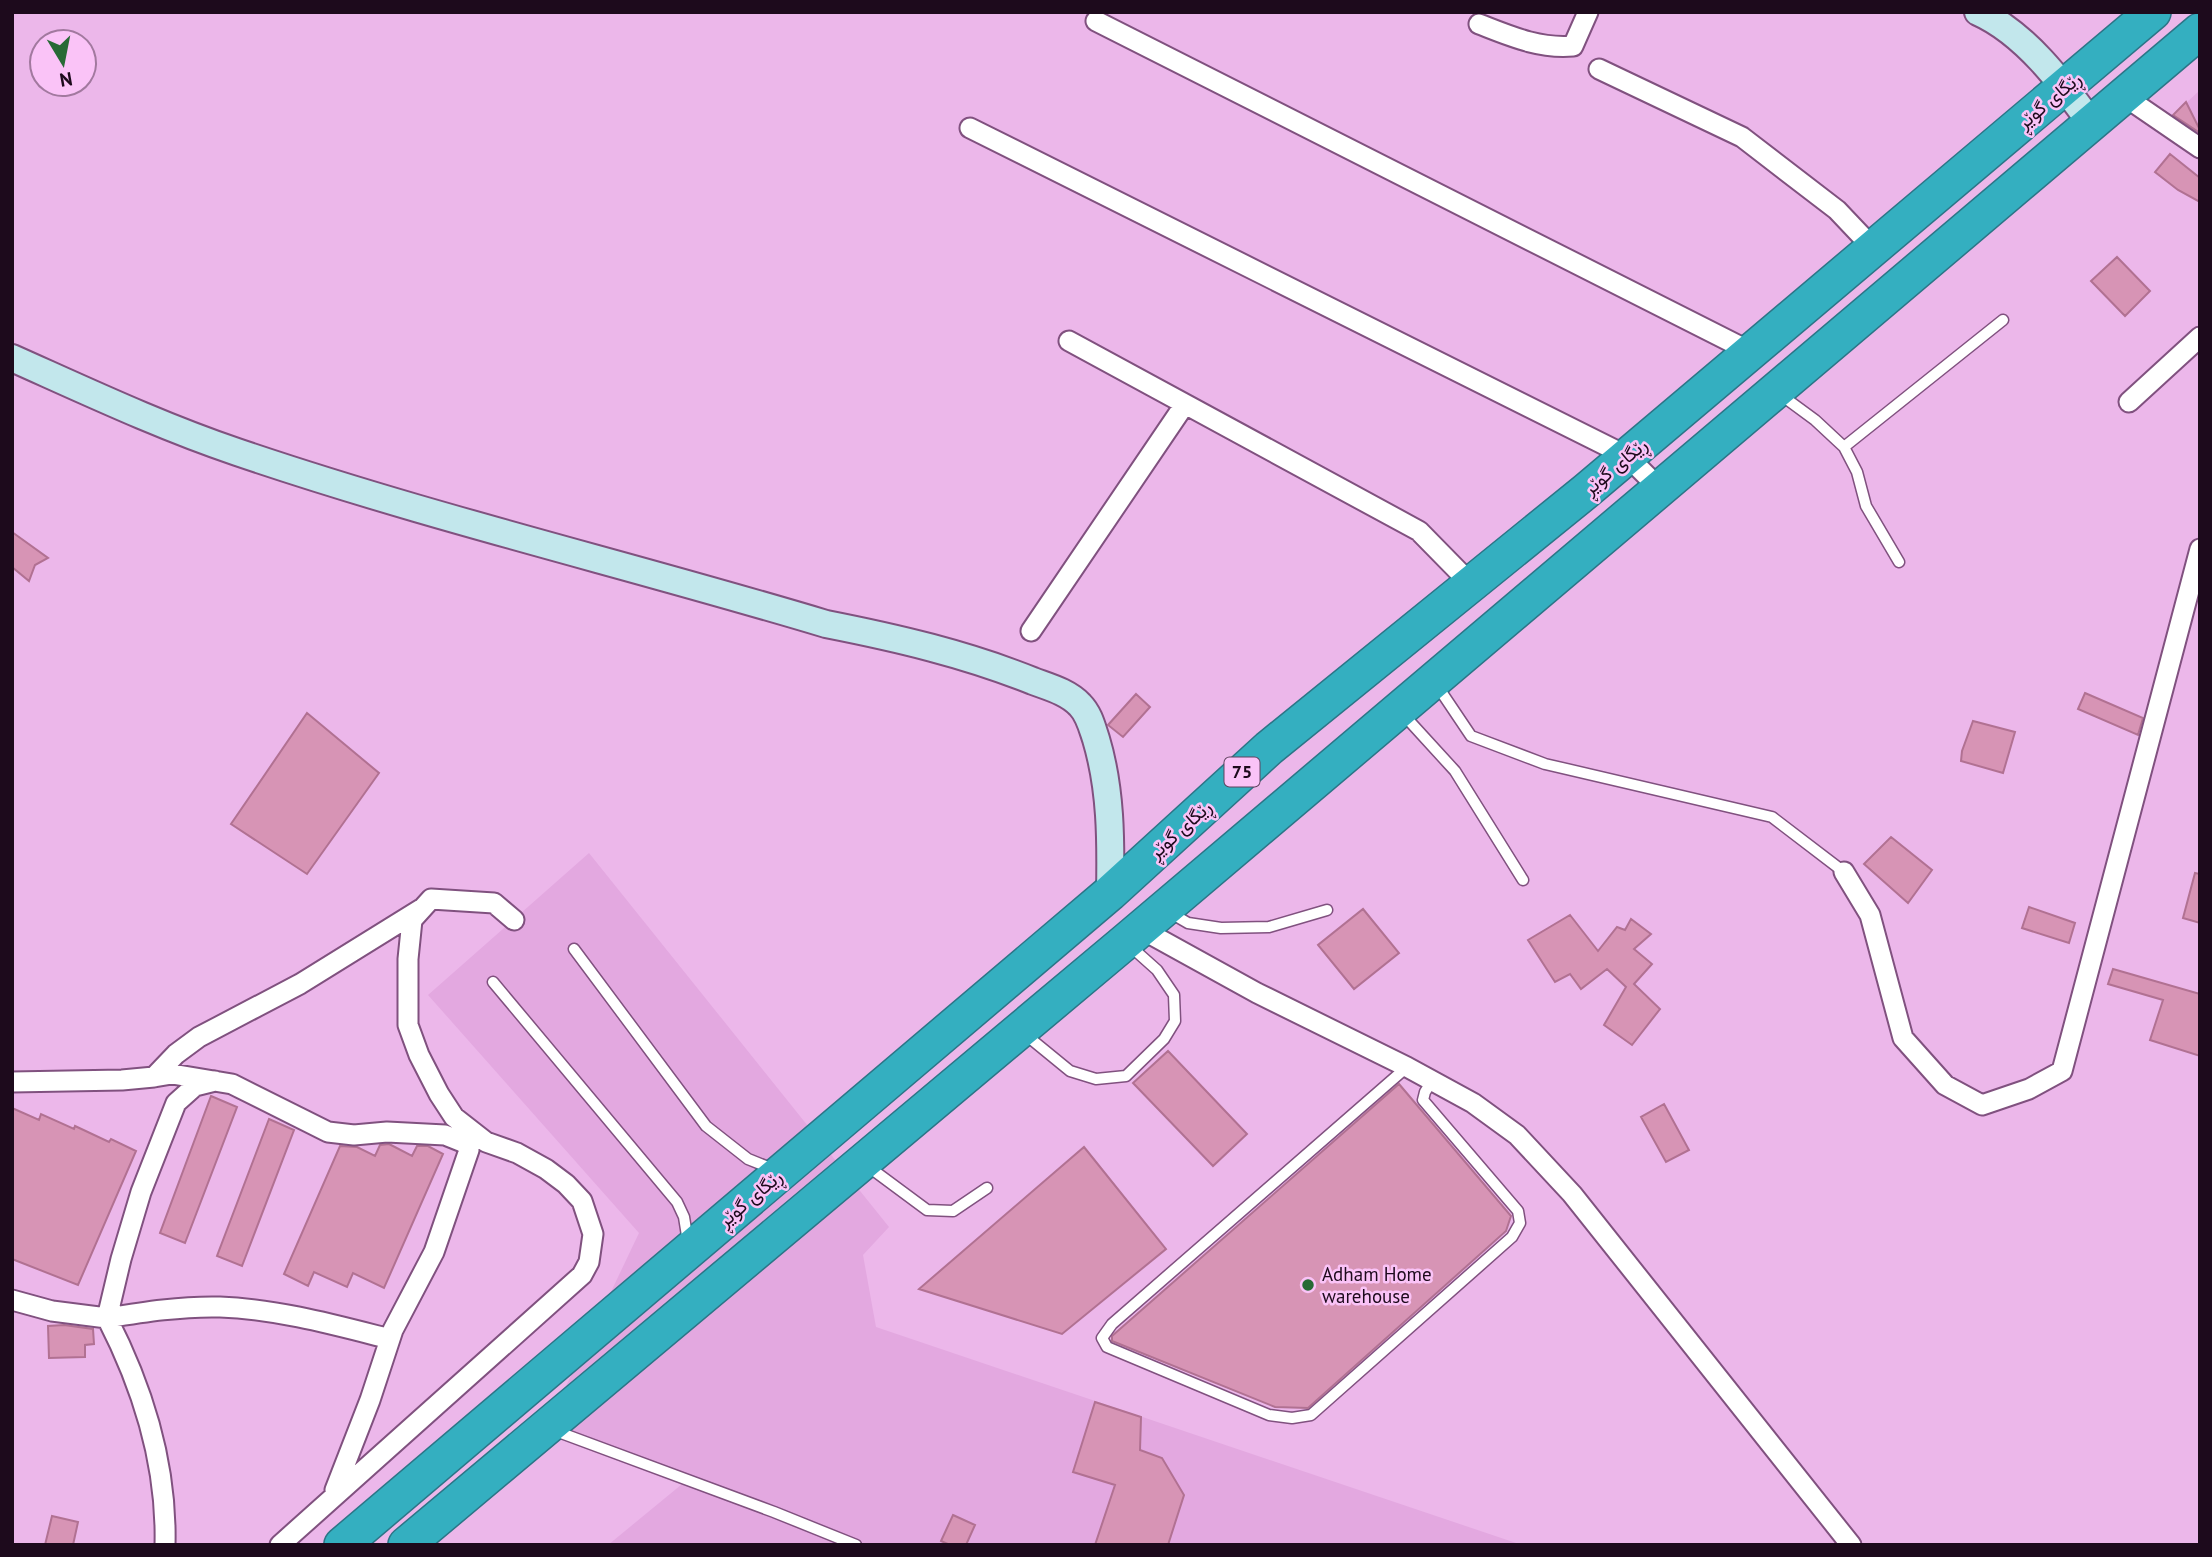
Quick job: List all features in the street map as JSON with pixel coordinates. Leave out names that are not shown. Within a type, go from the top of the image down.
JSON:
[{"type":"highway","name":"ڕێگای گوێڕ","points":[[342,1545],[1110,892],[1269,748],[1627,456],[2153,12]]},
{"type":"highway","points":[[406,1545],[1144,927],[2200,31]]},
{"type":"street","points":[[1479,24],[1533,44],[1558,48],[1573,46],[1588,12]]},
{"type":"street","points":[[1978,12],[2028,47],[2065,87],[2091,124]]},
{"type":"street","points":[[1096,21],[1751,352]]},
{"type":"street","points":[[1599,69],[1742,137],[1837,210],[1873,248]]},
{"type":"street","points":[[2124,96],[2200,148]]},
{"type":"street","points":[[971,128],[1627,456],[1660,489]]},
{"type":"street","points":[[2129,402],[2200,337]]},
{"type":"street","points":[[1069,341],[1419,531],[1471,584]]},
{"type":"street","points":[[12,358],[149,419],[236,452],[459,522],[826,624],[947,652],[1011,672],[1065,693],[1081,705],[1089,719],[1102,759],[1109,803],[1110,892]]},
{"type":"street","points":[[1031,631],[1185,404]]},
{"type":"street","points":[[1844,872],[1870,915],[1903,1038],[1945,1085],[1982,1105],[2029,1089],[2062,1071],[2200,549]]},
{"type":"street","points":[[280,1545],[582,1275],[589,1262],[593,1234],[582,1201],[546,1169],[517,1153],[486,1142],[454,1117],[419,1055],[408,1025],[408,959],[412,920],[431,899],[494,903],[514,920]]},
{"type":"street","points":[[154,1077],[176,1054],[199,1037],[300,984],[425,906]]},
{"type":"street","points":[[1144,927],[1256,993],[1474,1103],[1517,1135],[1572,1194],[1851,1545]]},
{"type":"street","points":[[12,1082],[122,1080],[172,1074],[232,1084],[328,1132],[354,1135],[387,1132],[445,1135],[465,1143],[468,1150],[434,1252],[390,1339],[334,1494]]},
{"type":"street","points":[[165,1545],[166,1512],[155,1442],[126,1354],[107,1318],[141,1192],[176,1103],[195,1086],[215,1081]]},
{"type":"street","points":[[12,1300],[52,1311],[107,1318],[164,1309],[220,1307],[337,1326],[390,1339]]},
{"type":"lane","points":[[1844,447],[2003,320]]},
{"type":"lane","points":[[1775,390],[1815,420],[1844,447],[1857,472],[1866,506],[1899,562]]},
{"type":"lane","points":[[1434,681],[1471,736],[1545,764],[1772,817],[1844,872]]},
{"type":"lane","points":[[1399,710],[1455,771],[1523,880]]},
{"type":"lane","points":[[1020,1030],[1070,1072],[1097,1079],[1126,1076],[1164,1039],[1175,1021],[1174,995],[1157,970],[1144,927],[1188,923],[1221,928],[1269,927],[1327,910]]},
{"type":"lane","points":[[574,948],[706,1126],[748,1159],[780,1172]]},
{"type":"lane","points":[[494,982],[677,1202],[684,1217],[690,1249]]},
{"type":"lane","points":[[1407,1067],[1112,1324],[1102,1338],[1107,1347],[1269,1415],[1292,1418],[1311,1415],[1512,1237],[1520,1223],[1518,1211],[1423,1100],[1432,1081]]},
{"type":"lane","points":[[863,1162],[927,1210],[953,1211],[987,1188]]},
{"type":"lane","points":[[546,1427],[774,1511],[856,1545]]},
{"type":"shaded area","points":[[2200,90],[2200,136],[2175,125],[2170,118]]},
{"type":"shaded area","points":[[589,853],[889,1227],[863,1255],[876,1327],[1522,1545],[608,1545],[687,1480],[546,1428],[639,1233],[428,995]]},
{"type":"building","points":[[2186,102],[2200,130],[2200,133],[2173,115]]},
{"type":"building","points":[[2170,154],[2200,178],[2200,202],[2178,190],[2155,172]]},
{"type":"building","points":[[2117,257],[2150,291],[2125,316],[2091,281]]},
{"type":"building","points":[[12,532],[48,558],[35,565],[29,581],[12,567]]},
{"type":"building","points":[[2085,693],[2143,718],[2138,735],[2078,709]]},
{"type":"building","points":[[1136,694],[1150,707],[1123,737],[1108,725]]},
{"type":"building","points":[[307,713],[379,773],[307,874],[231,824]]},
{"type":"building","points":[[1973,721],[2015,732],[2003,773],[1961,761]]},
{"type":"building","points":[[1891,837],[1932,870],[1908,903],[1864,864]]},
{"type":"building","points":[[2195,873],[2200,874],[2200,923],[2183,918]]},
{"type":"building","points":[[2029,907],[2075,923],[2069,943],[2022,928]]},
{"type":"building","points":[[1363,909],[1399,953],[1354,989],[1318,945]]},
{"type":"building","points":[[1570,915],[1598,951],[1617,927],[1625,930],[1631,919],[1651,934],[1634,949],[1652,964],[1634,984],[1660,1009],[1632,1045],[1604,1025],[1626,987],[1607,969],[1581,989],[1570,974],[1555,982],[1528,940]]},
{"type":"building","points":[[2113,969],[2200,994],[2200,1056],[2150,1040],[2163,1000],[2108,984]]},
{"type":"building","points":[[1168,1051],[1247,1134],[1213,1166],[1133,1083]]},
{"type":"building","name":"Adham Home warehouse","points":[[1399,1084],[1511,1216],[1506,1231],[1308,1408],[1275,1407],[1112,1341],[1112,1336]]},
{"type":"building","points":[[211,1096],[237,1107],[185,1243],[160,1233]]},
{"type":"building","points":[[1664,1104],[1689,1150],[1666,1162],[1641,1117]]},
{"type":"building","points":[[12,1108],[39,1120],[41,1114],[109,1142],[111,1139],[136,1151],[78,1285],[12,1259]]},
{"type":"building","points":[[269,1119],[294,1130],[242,1266],[217,1256]]},
{"type":"building","points":[[389,1144],[412,1156],[417,1146],[428,1146],[443,1154],[384,1288],[353,1273],[347,1287],[314,1272],[308,1286],[284,1274],[340,1146],[357,1147],[375,1156],[380,1145]]},
{"type":"building","points":[[1084,1147],[1166,1249],[1062,1334],[919,1289]]},
{"type":"building","points":[[48,1326],[93,1329],[94,1344],[85,1345],[85,1357],[49,1358]]},
{"type":"building","points":[[1095,1402],[1141,1417],[1140,1450],[1162,1458],[1184,1495],[1168,1545],[1095,1545],[1115,1485],[1073,1472]]},
{"type":"building","points":[[953,1515],[975,1525],[966,1545],[950,1545],[941,1541]]},
{"type":"building","points":[[52,1516],[78,1522],[73,1545],[45,1545]]},
{"type":"place","name":"Adham Home warehouse","points":[[1308,1285]]}]
